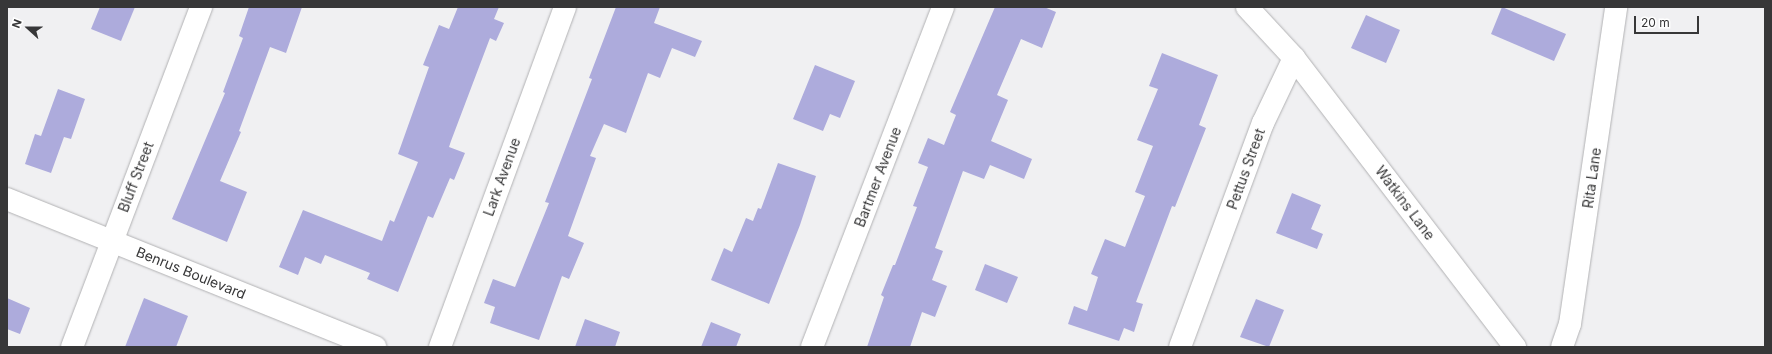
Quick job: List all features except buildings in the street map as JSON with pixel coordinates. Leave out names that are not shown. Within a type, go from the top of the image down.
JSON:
[{"type":"street","name":"Bluff Street","points":[[72,347],[201,7]]},
{"type":"street","name":"Lark Avenue","points":[[440,347],[565,7]]},
{"type":"street","name":"Bartmer Avenue","points":[[812,347],[943,7]]},
{"type":"street","points":[[1247,7],[1294,58]]},
{"type":"street","name":"Rita Lane","points":[[1562,347],[1570,324],[1616,7]]},
{"type":"street","name":"Pettus Street","points":[[1180,347],[1263,123],[1294,58]]},
{"type":"street","name":"Watkins Lane","points":[[1294,58],[1515,347]]},
{"type":"street","name":"Benrus Boulevard","points":[[7,199],[375,347]]}]
